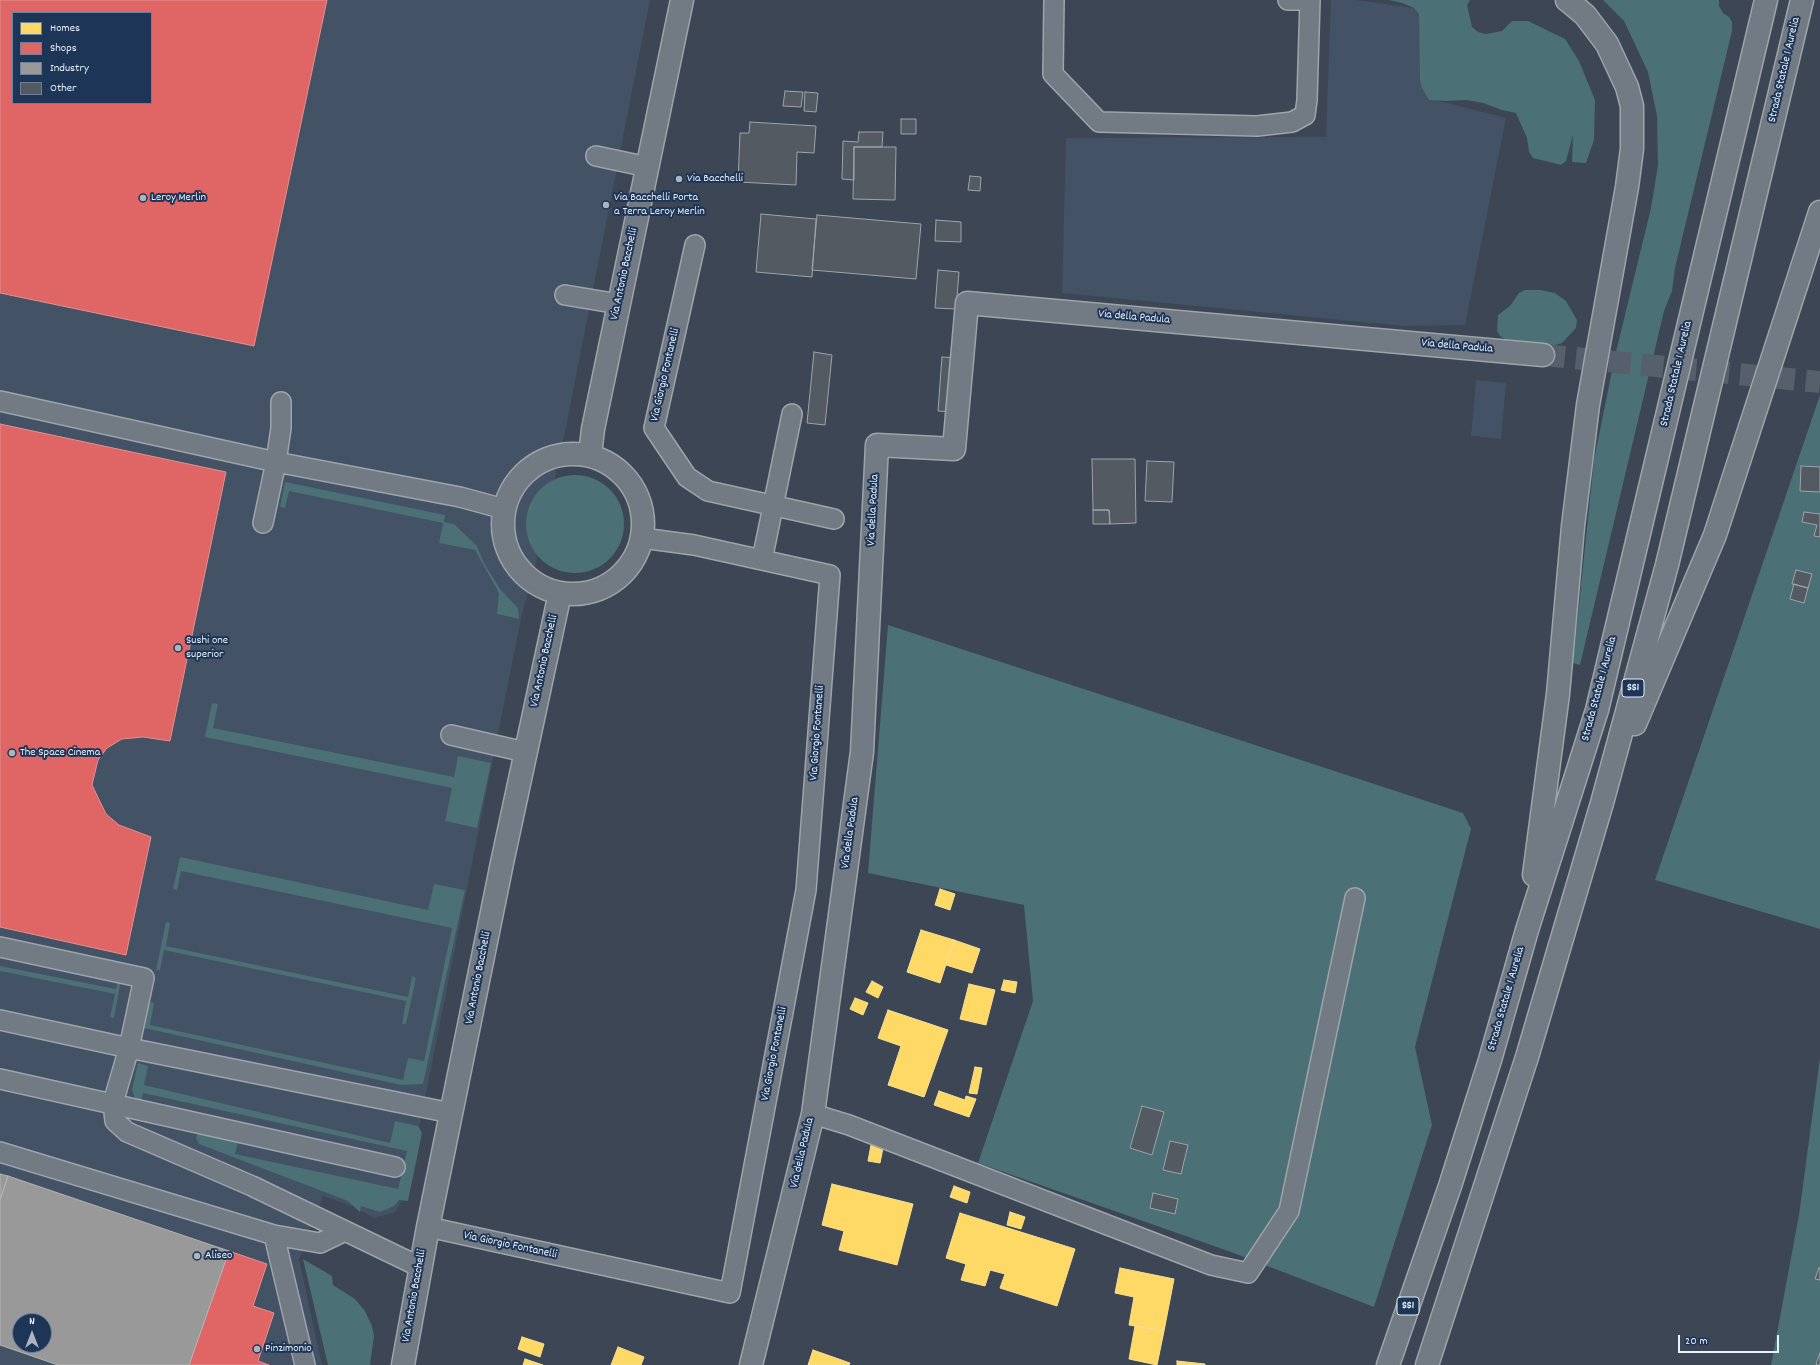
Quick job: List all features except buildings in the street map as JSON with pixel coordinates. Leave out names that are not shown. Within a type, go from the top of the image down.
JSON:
[{"type":"main road","name":"Via Antonio Bacchelli","points":[[590,455],[593,429],[682,0]]},
{"type":"main road","points":[[1527,930],[1558,694],[1573,526],[1588,405],[1627,187],[1632,149],[1632,106],[1621,74],[1607,44],[1585,15],[1567,0]]},
{"type":"main road","name":"Strada Statale 1 Aurelia","points":[[1388,1365],[1450,1186],[1488,1068],[1527,930],[1597,710],[1766,0]]},
{"type":"main road","name":"Strada Statale 1 Aurelia","points":[[1427,1365],[1527,1057],[1602,803],[1666,565],[1802,0]]},
{"type":"main road","points":[[1602,803],[1715,535],[1820,212]]},
{"type":"main road","name":"Via della Padula","points":[[752,1365],[776,1295],[813,1114],[862,752],[877,445],[954,448],[967,303],[1543,355]]},
{"type":"main road","points":[[562,454],[590,455],[602,459],[617,468],[630,481],[636,491],[643,514],[642,538],[633,561],[626,570],[612,582],[584,593],[560,593],[540,586],[522,572],[513,561],[507,548],[504,536],[504,509],[509,495],[516,483],[536,464],[548,458],[562,454]]},
{"type":"main road","name":"Via Antonio Bacchelli","points":[[403,1365],[420,1267],[451,1114],[525,752],[560,593]]},
{"type":"lane","points":[[1054,0],[1052,74],[1099,122],[1257,126],[1292,122],[1305,116],[1307,100],[1310,0],[1288,0]]},
{"type":"lane","points":[[596,156],[648,167]]},
{"type":"lane","name":"Via Giorgio Fontanelli","points":[[695,245],[654,428],[687,477],[708,491],[834,519]]},
{"type":"lane","points":[[565,295],[619,304]]},
{"type":"lane","points":[[0,401],[276,462],[460,497],[504,509]]},
{"type":"lane","points":[[263,523],[276,462],[281,428],[281,402]]},
{"type":"lane","points":[[762,560],[792,414]]},
{"type":"lane","name":"Via Giorgio Fontanelli","points":[[428,1228],[730,1293],[806,890],[830,575],[694,545],[642,538]]},
{"type":"lane","points":[[451,736],[525,752]]},
{"type":"lane","points":[[813,1114],[856,1128],[1211,1265],[1248,1273],[1289,1211],[1355,898]]},
{"type":"lane","points":[[0,947],[144,978],[129,1048],[113,1103],[115,1121],[127,1132],[252,1186],[420,1267]]},
{"type":"lane","points":[[0,1020],[451,1114]]},
{"type":"lane","points":[[0,1079],[395,1167]]},
{"type":"lane","points":[[0,1152],[274,1235],[320,1243],[345,1231]]},
{"type":"lane","points":[[274,1235],[305,1365]]},
{"type":"shaded area","points":[[0,0],[650,0],[565,432],[532,580],[522,614],[406,1193],[395,1212],[374,1218],[354,1207],[323,1196],[299,1260],[322,1365],[0,1365]]},
{"type":"shaded area","points":[[1331,0],[1356,0],[1428,10],[1427,98],[1506,118],[1465,325],[1403,326],[1062,293],[1066,138],[1326,137]]},
{"type":"shaded area","points":[[1476,380],[1506,383],[1501,439],[1471,436]]},
{"type":"green space","points":[[1389,0],[1470,0],[1467,5],[1472,27],[1478,32],[1486,34],[1502,31],[1512,21],[1528,21],[1565,39],[1579,61],[1595,100],[1594,140],[1586,163],[1572,162],[1573,135],[1566,161],[1561,165],[1533,158],[1529,152],[1527,138],[1516,113],[1483,103],[1467,100],[1429,100],[1422,88],[1420,80],[1419,14],[1414,8]]},
{"type":"green space","points":[[1603,0],[1719,0],[1719,6],[1723,13],[1729,17],[1732,22],[1732,31],[1675,268],[1672,291],[1664,311],[1580,665],[1573,663],[1594,460],[1615,356],[1651,208],[1658,165],[1657,116],[1648,72],[1624,21]]},
{"type":"green space","points":[[1525,290],[1540,290],[1555,293],[1566,301],[1577,320],[1576,328],[1562,343],[1555,345],[1520,345],[1512,344],[1500,336],[1497,331],[1498,315],[1510,306],[1519,293]]},
{"type":"green space","points":[[1820,395],[1820,929],[1655,880]]},
{"type":"green space","points":[[575,475],[594,479],[610,489],[620,505],[624,524],[620,543],[610,559],[594,569],[575,573],[556,569],[540,559],[530,543],[526,524],[530,505],[540,489],[556,479]]},
{"type":"green space","points":[[285,482],[445,515],[444,522],[454,524],[477,546],[484,563],[500,589],[518,608],[519,619],[497,614],[499,593],[475,550],[439,543],[443,523],[289,491],[285,508],[280,507]]},
{"type":"green space","points":[[888,625],[1463,813],[1471,829],[1415,1047],[1432,1125],[1374,1307],[1231,1252],[978,1163],[1033,1001],[1024,905],[868,873]]},
{"type":"green space","points":[[212,703],[218,704],[213,728],[454,777],[458,756],[491,763],[477,828],[445,821],[452,788],[205,737]]},
{"type":"green space","points":[[180,857],[428,910],[434,884],[465,890],[423,1084],[401,1085],[144,1028],[150,1002],[154,1003],[150,1025],[403,1080],[408,1058],[424,1061],[452,928],[181,871],[177,890],[173,889]]},
{"type":"green space","points":[[166,922],[170,923],[166,946],[408,997],[412,976],[416,978],[406,1024],[402,1024],[406,1001],[164,950],[160,970],[156,970]]},
{"type":"green space","points":[[0,966],[116,989],[118,979],[121,980],[114,1018],[110,1017],[115,994],[0,971]]},
{"type":"green space","points":[[1820,1058],[1820,1365],[1771,1365],[1799,1215]]},
{"type":"green space","points":[[138,1063],[148,1066],[144,1085],[390,1143],[395,1121],[418,1126],[422,1133],[408,1201],[399,1200],[394,1206],[380,1212],[361,1206],[360,1212],[348,1201],[199,1144],[196,1138],[197,1134],[200,1133],[238,1142],[235,1154],[398,1189],[407,1151],[143,1093],[140,1106],[136,1101],[132,1090]]},
{"type":"green space","points":[[303,1259],[332,1276],[333,1285],[355,1299],[365,1311],[372,1326],[374,1336],[370,1365],[328,1365]]},
{"type":"tunnel","points":[[1543,355],[1820,382]]},
{"type":"place","name":"Via Bacchelli","points":[[679,179]]},
{"type":"place","name":"Leroy Merlin","points":[[143,198]]},
{"type":"place","name":"Via Bacchelli Porta a Terra Leroy Merlin","points":[[606,205]]},
{"type":"place","name":"Sushi one superior","points":[[178,648]]},
{"type":"place","name":"The Space Cinema","points":[[12,753]]},
{"type":"place","name":"Aliseo","points":[[197,1256]]},
{"type":"place","name":"Pinzimonio","points":[[257,1349]]}]
